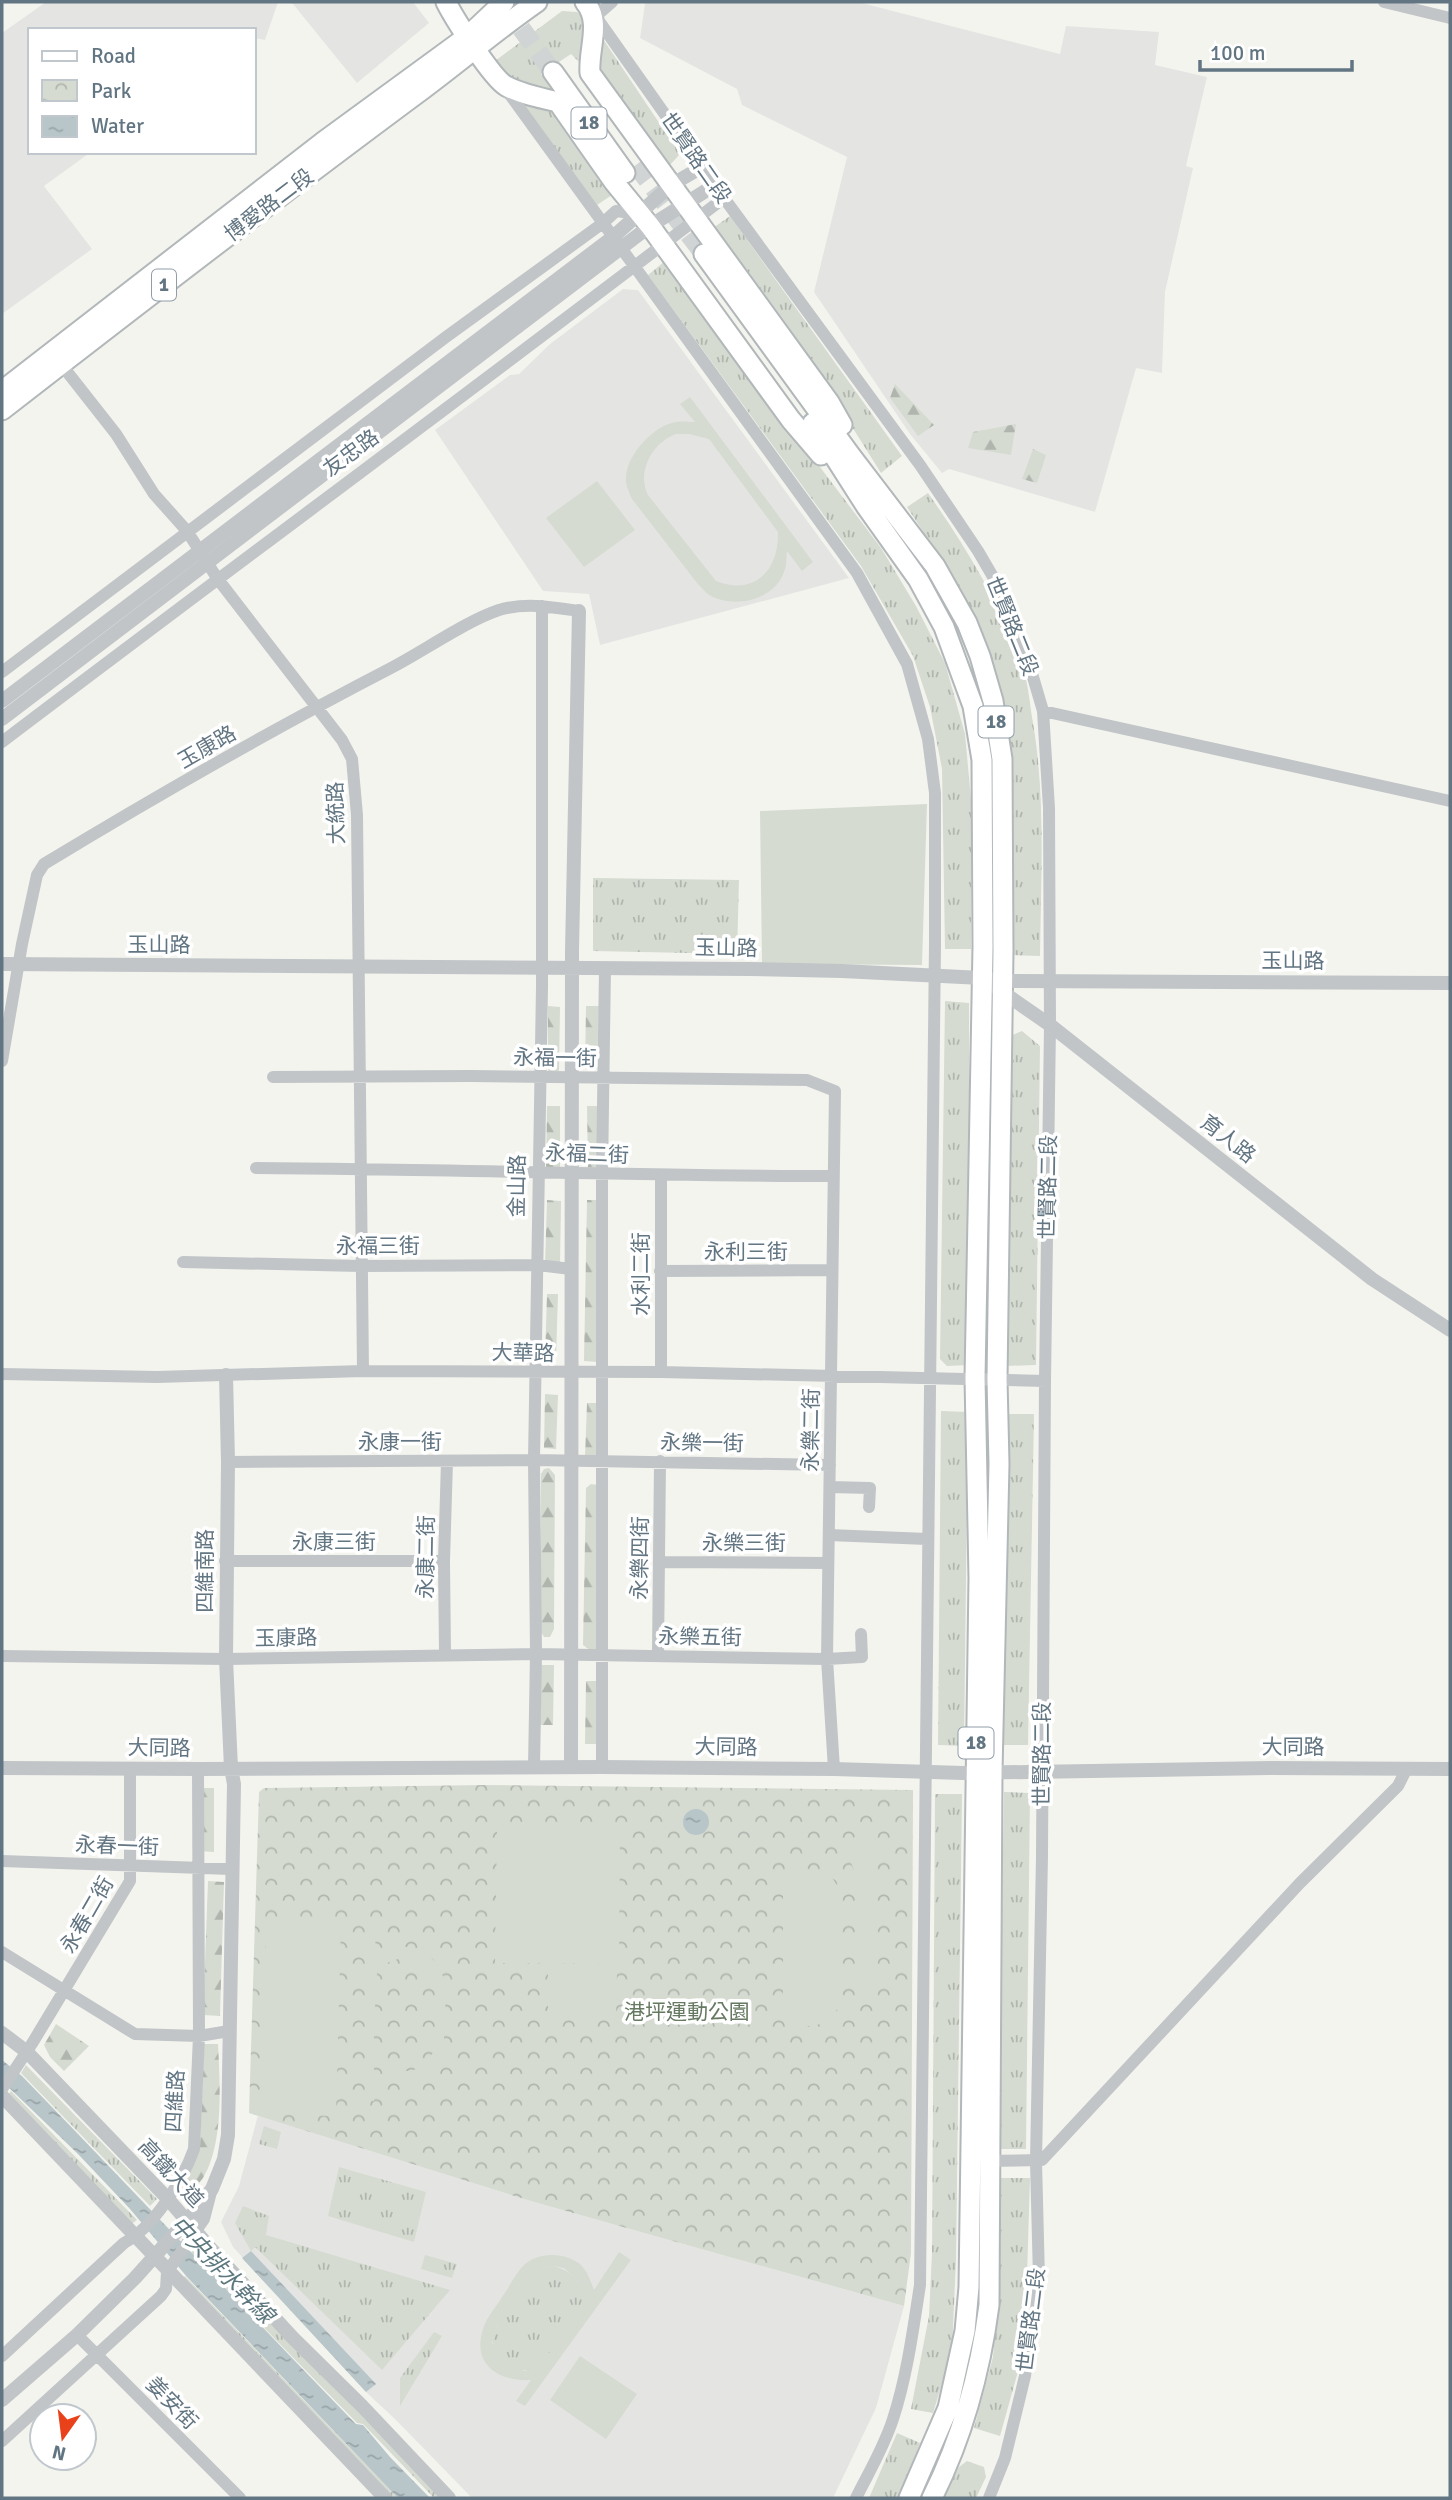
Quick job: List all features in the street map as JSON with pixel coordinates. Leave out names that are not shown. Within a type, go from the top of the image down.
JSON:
[{"type":"main road","points":[[446,2],[503,85]]},
{"type":"main road","name":"博愛路二段","points":[[2,410],[56,359],[467,36],[496,10],[537,2]]},
{"type":"main road","name":"世賢路二段","points":[[590,8],[595,23],[589,58],[590,73],[829,402],[873,499],[944,628],[973,706],[982,760],[995,984],[999,1464],[974,1975],[979,2160],[989,2305],[983,2352],[966,2419],[932,2498]]},
{"type":"main road","name":"18","points":[[559,69],[631,169]]},
{"type":"main road","name":"世賢路二段","points":[[503,85],[525,94],[558,102],[614,182],[663,244],[791,420],[873,499]]},
{"type":"main road","name":"世賢路二段","points":[[700,257],[796,398],[873,499]]},
{"type":"main road","name":"博愛路二段","points":[[2,391],[56,359]]},
{"type":"main road","name":"世賢路二段","points":[[984,1773],[975,1378],[995,984]]},
{"type":"main road","name":"世賢路二段","points":[[909,2498],[948,2408],[965,2331],[979,2160]]},
{"type":"street","points":[[441,2],[467,36]]},
{"type":"street","points":[[590,8],[612,2]]},
{"type":"street","points":[[1384,2],[1450,18]]},
{"type":"street","name":"世賢路二段","points":[[590,8],[702,167],[920,465],[978,551],[1003,594],[1023,643],[1043,711],[1049,808],[1050,1025],[1036,2161],[1039,2279],[1025,2376],[1005,2458],[989,2498]]},
{"type":"street","points":[[503,85],[857,573],[907,664],[928,739],[935,793],[920,2286],[911,2342],[892,2420],[880,2453],[856,2498]]},
{"type":"street","name":"友忠路","points":[[2,719],[207,563],[617,243],[645,220],[671,185],[702,167]]},
{"type":"street","name":"友忠路","points":[[2,742],[526,350],[663,244],[691,211],[720,191]]},
{"type":"street","name":"友忠路","points":[[2,672],[616,211],[645,220],[691,211]]},
{"type":"street","name":"友忠路","points":[[2,701],[199,550],[617,243]]},
{"type":"street","name":"大統路","points":[[56,359],[116,433],[154,494],[187,531],[218,578],[342,740],[352,759],[361,1076],[359,1169],[363,1371]]},
{"type":"street","name":"玉康路","points":[[2,1061],[18,964],[37,875],[44,864],[317,706],[420,653],[480,618],[501,610],[542,606],[579,611]]},
{"type":"street","name":"金山路","points":[[534,1767],[534,1460],[542,968],[542,606]]},
{"type":"street","points":[[572,1768],[571,1269],[579,611]]},
{"type":"street","points":[[1043,711],[1450,801]]},
{"type":"street","name":"玉山路","points":[[2,964],[842,971],[934,976],[995,984],[1050,981],[1450,983]]},
{"type":"street","points":[[601,1767],[605,968]]},
{"type":"street","name":"育人路","points":[[995,984],[1372,1279],[1450,1330]]},
{"type":"street","name":"永福一街","points":[[273,1077],[807,1080],[835,1091]]},
{"type":"street","name":"永樂二街","points":[[834,1769],[827,1659],[835,1091]]},
{"type":"street","name":"永福二街","points":[[256,1168],[660,1176],[833,1176]]},
{"type":"street","name":"水利二街","points":[[660,1176],[661,1372]]},
{"type":"street","name":"永福三街","points":[[183,1262],[361,1266],[538,1265],[571,1269]]},
{"type":"street","name":"永利三街","points":[[660,1271],[832,1270]]},
{"type":"street","name":"大華路","points":[[2,1374],[157,1377],[363,1371],[661,1372],[1045,1381]]},
{"type":"street","name":"四維南路","points":[[226,1375],[226,1659],[231,1768]]},
{"type":"street","name":"永康二街","points":[[445,1654],[443,1562],[447,1461]]},
{"type":"street","name":"永康一街","points":[[228,1462],[573,1461]]},
{"type":"street","name":"永樂一街","points":[[573,1461],[830,1465]]},
{"type":"street","name":"永樂四街","points":[[658,1655],[660,1461]]},
{"type":"street","points":[[830,1487],[870,1488],[869,1507]]},
{"type":"street","points":[[829,1535],[927,1538]]},
{"type":"street","name":"永康三街","points":[[225,1561],[443,1562]]},
{"type":"street","name":"永樂三街","points":[[659,1562],[828,1563]]},
{"type":"street","name":"永樂五街","points":[[571,1654],[827,1659],[862,1657],[861,1634]]},
{"type":"street","name":"玉康路","points":[[2,1656],[226,1659],[571,1654]]},
{"type":"street","name":"大同路","points":[[2,1768],[601,1767],[984,1773],[1270,1768],[1450,1769]]},
{"type":"street","name":"永春二街","points":[[2,2091],[130,1881],[130,1768]]},
{"type":"street","points":[[2,2441],[161,2296],[166,2289],[167,2272],[212,2189],[224,2159],[228,2135],[234,1784],[231,1768]]},
{"type":"street","name":"四維路","points":[[2,2356],[124,2243],[136,2237],[165,2203],[188,2166],[194,2149],[199,2036],[198,1769]]},
{"type":"street","points":[[979,2160],[1042,2160],[1300,1883],[1398,1786],[1407,1769]]},
{"type":"street","name":"永春一街","points":[[2,1861],[231,1869]]},
{"type":"street","points":[[2,1952],[135,2034],[199,2036],[229,2031]]},
{"type":"street","name":"高鐵大道","points":[[2,2033],[22,2058],[165,2203],[187,2231],[449,2498]]},
{"type":"street","points":[[2,2091],[167,2272],[385,2498]]},
{"type":"street","points":[[2,2400],[77,2335],[155,2257],[187,2231]]},
{"type":"street","name":"姜安街","points":[[77,2335],[240,2498]]},
{"type":"shaded area","points":[[46,2],[278,2],[265,40],[256,38],[256,28],[28,28],[28,154],[88,154],[44,186],[92,249],[2,314],[2,33]]},
{"type":"shaded area","points":[[285,2],[413,2],[429,23],[357,83],[293,4]]},
{"type":"shaded area","points":[[858,2],[1060,54],[1066,26],[1159,32],[1155,65],[1207,77],[1186,166],[1193,168],[1165,292],[1162,373],[1136,368],[1095,512],[949,469],[942,473],[910,434],[814,292],[847,157],[742,105],[737,89],[640,38],[645,4]]},
{"type":"shaded area","points":[[623,289],[638,290],[849,578],[600,645],[589,594],[543,591],[435,430],[510,375],[519,374],[550,344]]},
{"type":"shaded area","points":[[258,2115],[534,2202],[904,2306],[876,2408],[833,2498],[472,2498],[366,2392],[233,2247],[221,2222],[239,2186]]},
{"type":"green space","points":[[562,11],[577,12],[591,23],[581,64],[571,54],[541,74],[555,95],[512,83],[495,61]]},
{"type":"green space","points":[[599,33],[680,154],[669,166],[594,71]]},
{"type":"green space","points":[[515,94],[555,105],[615,193],[597,205]]},
{"type":"green space","points":[[730,216],[902,456],[881,473],[844,414],[713,228]]},
{"type":"green space","points":[[665,261],[881,548],[916,606],[945,663],[965,734],[971,799],[971,949],[945,949],[942,769],[930,707],[913,656],[861,566],[648,275]]},
{"type":"green space","points":[[895,384],[934,425],[918,436],[890,398]]},
{"type":"green space","points":[[690,397],[813,562],[802,571],[787,551],[785,570],[779,582],[762,596],[752,600],[729,601],[709,595],[630,494],[626,480],[631,459],[651,434],[669,424],[695,422],[680,404]],"holes":[[[676,434],[709,439],[778,532],[777,546],[769,569],[753,582],[730,585],[716,581],[648,495],[644,477],[654,451]]]},
{"type":"green space","points":[[1016,424],[1011,455],[968,448],[973,432]]},
{"type":"green space","points":[[1033,449],[1046,455],[1037,483],[1022,479]]},
{"type":"green space","points":[[597,481],[635,530],[584,567],[546,518]]},
{"type":"green space","points":[[928,493],[985,582],[1008,630],[1026,680],[1036,746],[1041,806],[1040,956],[1012,955],[1012,903],[976,626],[952,576],[907,507]]},
{"type":"green space","points":[[927,804],[922,965],[762,964],[760,811]]},
{"type":"green space","points":[[593,878],[739,880],[737,954],[593,951]]},
{"type":"green space","points":[[945,1001],[969,1003],[969,1365],[947,1366],[940,1359]]},
{"type":"green space","points":[[548,1006],[560,1007],[559,1071],[548,1071]]},
{"type":"green space","points":[[586,1006],[599,1006],[597,1069],[585,1069]]},
{"type":"green space","points":[[1022,1031],[1040,1046],[1036,1365],[1006,1366],[1010,1036]]},
{"type":"green space","points":[[547,1106],[560,1106],[560,1169],[546,1169]]},
{"type":"green space","points":[[587,1106],[599,1106],[598,1172],[588,1172]]},
{"type":"green space","points":[[547,1200],[561,1201],[560,1265],[545,1265]]},
{"type":"green space","points":[[587,1200],[599,1200],[597,1362],[584,1361]]},
{"type":"green space","points":[[547,1294],[558,1294],[556,1359],[545,1359]]},
{"type":"green space","points":[[545,1394],[558,1395],[556,1449],[544,1448]]},
{"type":"green space","points":[[587,1403],[599,1403],[598,1458],[585,1457]]},
{"type":"green space","points":[[941,1411],[968,1412],[964,1746],[938,1745]]},
{"type":"green space","points":[[1008,1414],[1034,1414],[1028,1745],[1003,1745]]},
{"type":"green space","points":[[549,1468],[555,1475],[554,1629],[550,1637],[544,1637],[541,1632],[541,1474],[544,1469]]},
{"type":"green space","points":[[591,1484],[598,1485],[598,1643],[596,1649],[590,1650],[583,1645],[586,1488]]},
{"type":"green space","points":[[540,1665],[554,1665],[553,1725],[539,1725]]},
{"type":"green space","points":[[586,1681],[598,1681],[597,1744],[585,1744]]},
{"type":"green space","name":"港坪運動公園","points":[[485,1785],[913,1790],[911,2253],[904,2306],[534,2202],[249,2113],[259,1792],[264,1788]]},
{"type":"green space","points":[[199,1788],[214,1788],[214,1852],[199,1851]]},
{"type":"green space","points":[[1004,1792],[1030,1793],[1026,2149],[998,2149]]},
{"type":"green space","points":[[935,1794],[962,1794],[956,2260],[952,2350],[933,2413],[911,2409],[929,2316],[932,2252]]},
{"type":"green space","points":[[497,1830],[620,1831],[619,1964],[495,1963]]},
{"type":"green space","points":[[862,1834],[878,1839],[884,1854],[874,1872],[875,2000],[857,2000],[855,1874],[847,1846]]},
{"type":"green space","points":[[813,1869],[833,1879],[842,1893],[843,2000],[829,2018],[813,2026],[797,2022],[783,2003],[783,1891],[792,1879]]},
{"type":"green space","points":[[208,1881],[224,1882],[220,2016],[203,2015]]},
{"type":"green space","points":[[266,1922],[341,1924],[336,2116],[261,2114]]},
{"type":"green space","points":[[368,1928],[375,1929],[376,1959],[394,1949],[406,1947],[420,1950],[432,1958],[443,1976],[445,2010],[443,2056],[435,2066],[418,2078],[409,2080],[391,2076],[374,2060],[374,2101],[365,2100]],"holes":[[[404,1957],[418,1961],[437,1979],[434,2051],[422,2066],[404,2071],[386,2064],[375,2048],[377,1971],[389,1962]]]},
{"type":"green space","points":[[548,1970],[617,1971],[616,2020],[548,2020]]},
{"type":"green space","points":[[56,2024],[89,2046],[64,2071],[50,2057],[44,2045]]},
{"type":"green space","points":[[204,2044],[218,2044],[218,2131],[210,2164],[203,2178],[188,2195],[179,2186],[200,2146]]},
{"type":"green space","points":[[26,2065],[157,2199],[150,2206],[21,2073]]},
{"type":"green space","points":[[11,2091],[137,2220],[130,2225],[8,2095]]},
{"type":"green space","points":[[264,2126],[281,2132],[277,2149],[259,2144]]},
{"type":"green space","points":[[339,2167],[426,2192],[414,2242],[328,2216]]},
{"type":"green space","points":[[1000,2178],[1030,2178],[1026,2310],[1019,2368],[1000,2436],[974,2428],[993,2357],[1000,2278]]},
{"type":"green space","points":[[243,2206],[269,2216],[266,2235],[450,2290],[382,2370],[255,2247],[251,2251],[235,2223]]},
{"type":"green space","points":[[196,2244],[442,2498],[434,2498],[363,2424],[357,2423],[191,2253]]},
{"type":"green space","points":[[619,2252],[631,2260],[525,2406],[516,2401],[531,2380],[509,2378],[491,2369],[481,2352],[480,2342],[486,2321],[517,2273],[536,2258],[561,2256],[582,2266],[594,2290]],"holes":[[[553,2266],[564,2268],[579,2282],[584,2296],[582,2308],[541,2364],[525,2371],[506,2366],[498,2360],[492,2343],[497,2326],[531,2275],[540,2269]]]},
{"type":"green space","points":[[425,2255],[457,2264],[452,2278],[421,2269]]},
{"type":"green space","points":[[553,2266],[566,2271],[578,2281],[584,2293],[582,2308],[541,2364],[526,2370],[510,2368],[498,2360],[493,2349],[499,2323],[531,2274]]},
{"type":"green space","points":[[185,2276],[398,2498],[392,2498],[182,2280]]},
{"type":"green space","points":[[434,2332],[442,2336],[400,2406],[400,2378]]},
{"type":"green space","points":[[580,2356],[637,2394],[606,2439],[550,2400]]},
{"type":"green space","points":[[897,2433],[920,2443],[899,2498],[869,2498]]},
{"type":"green space","points":[[967,2461],[984,2467],[986,2477],[976,2498],[944,2498],[959,2467]]},
{"type":"water","points":[[696,1809],[706,1812],[709,1822],[706,1832],[696,1835],[686,1832],[683,1822],[686,1812]]},
{"type":"water","points":[[2,2060],[22,2076],[350,2418],[356,2424],[363,2425],[430,2498],[398,2498],[187,2277],[130,2209],[78,2154],[2,2081]]},
{"type":"water","points":[[251,2251],[376,2384],[366,2392],[242,2258]]},
{"type":"tunnel","points":[[504,5],[553,72]]},
{"type":"tunnel","points":[[636,165],[704,254]]},
{"type":"water label","name":"中央排水幹線","points":[[222,2270]]}]
